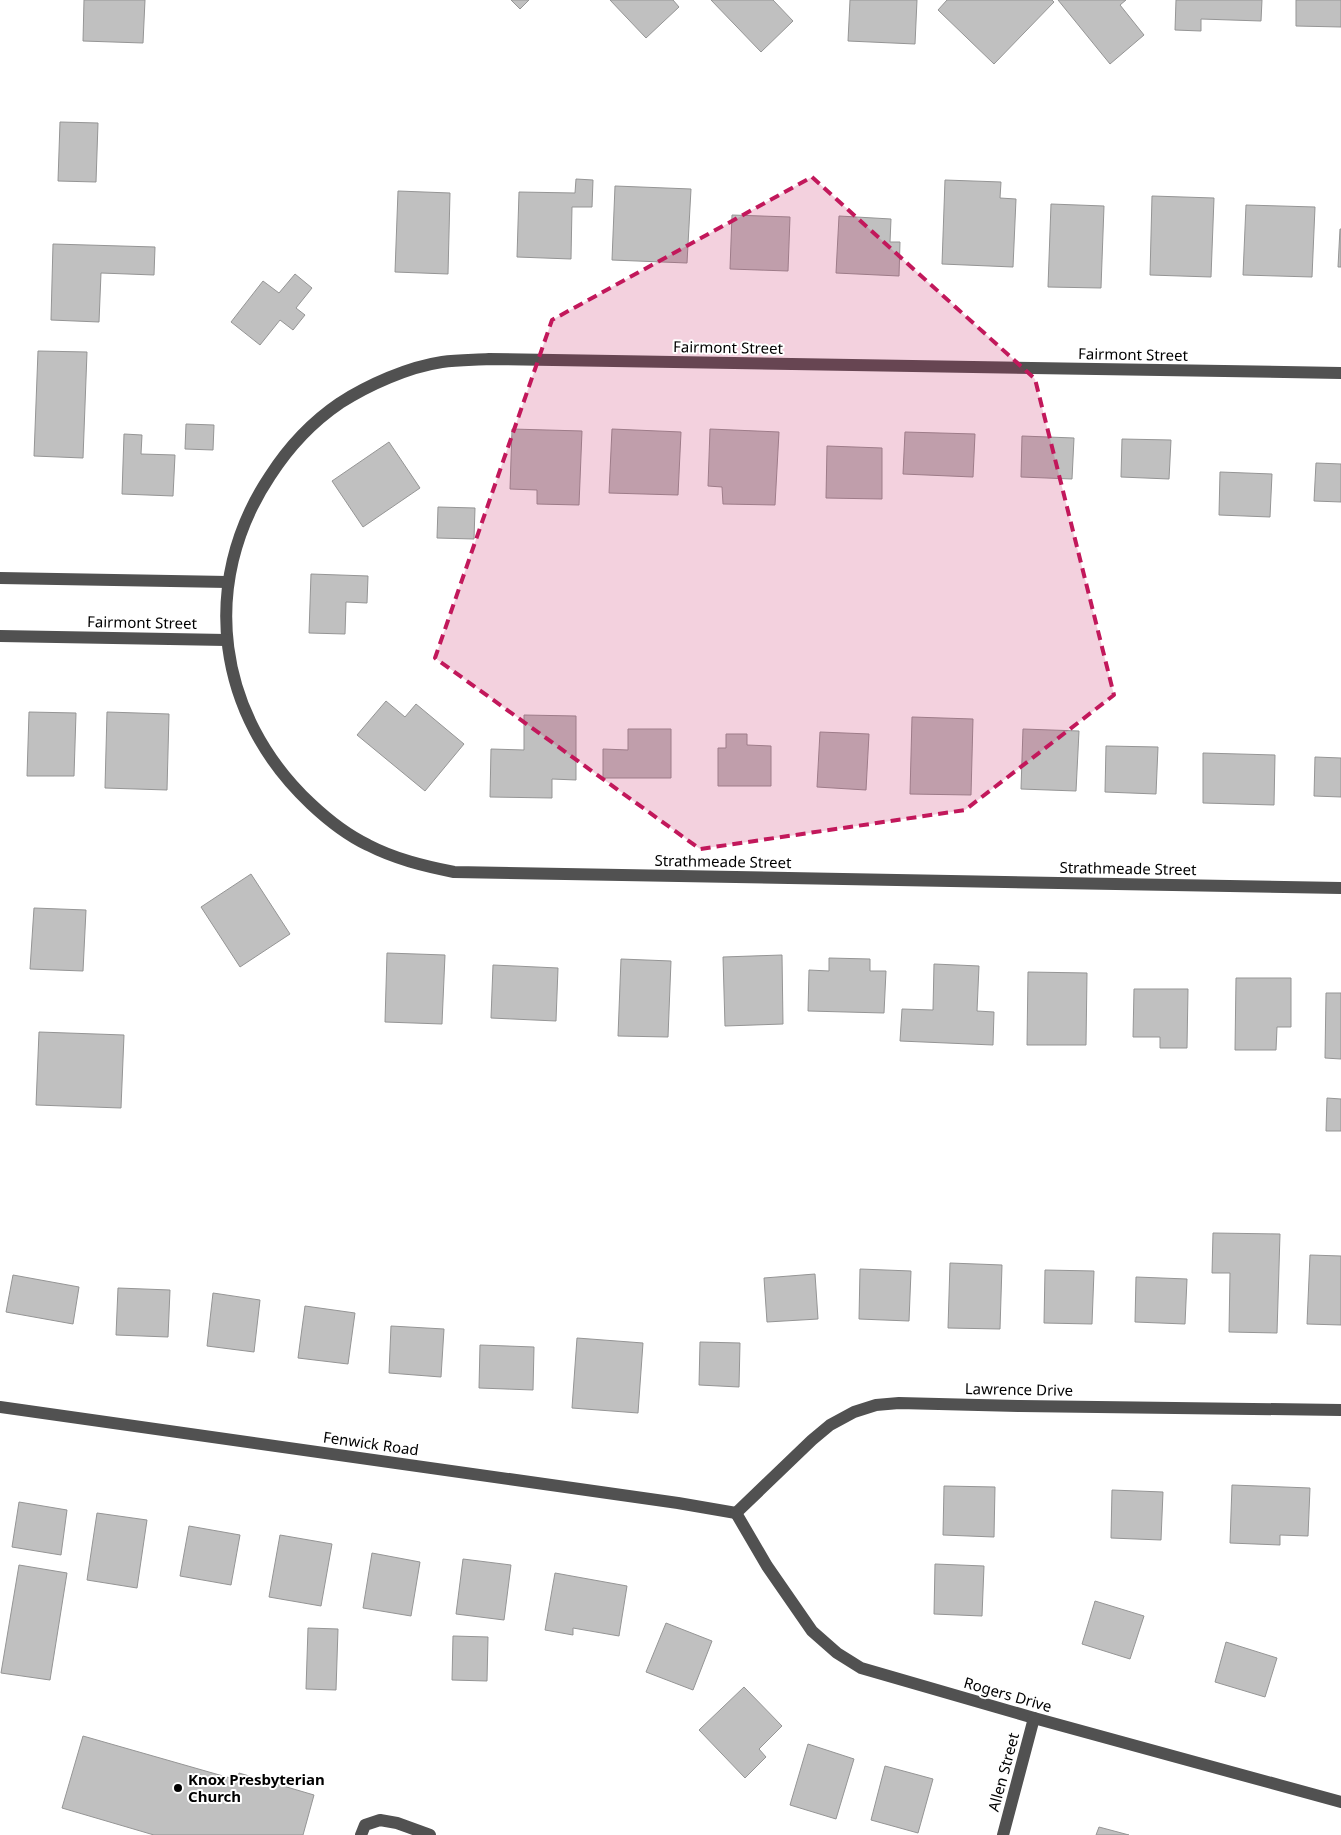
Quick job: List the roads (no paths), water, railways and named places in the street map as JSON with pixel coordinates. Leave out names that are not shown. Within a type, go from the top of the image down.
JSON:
[{"type":"street","name":"Fairmont Street","points":[[0,636],[226,640],[228,582],[239,536],[256,498],[282,458],[315,423],[340,403],[381,381],[442,362],[488,359],[1341,373]]},
{"type":"street","points":[[0,578],[228,582]]},
{"type":"street","name":"Strathmeade Street","points":[[226,640],[230,668],[243,706],[263,748],[291,786],[328,820],[367,845],[408,862],[454,872],[1341,888]]},
{"type":"street","name":"Lawrence Drive","points":[[736,1513],[830,1425],[854,1412],[876,1406],[899,1403],[1341,1410]]},
{"type":"street","name":"Fenwick Road","points":[[0,1407],[678,1503],[736,1513]]},
{"type":"street","name":"Rogers Drive","points":[[736,1513],[767,1566],[812,1631],[837,1654],[861,1668],[1034,1718],[1341,1802]]},
{"type":"street","name":"Allen Street","points":[[1003,1835],[1034,1718]]},
{"type":"street","points":[[361,1835],[365,1826],[380,1820],[397,1823],[430,1835]]},
{"type":"place","name":"Knox Presbyterian Church","points":[[178,1788]]}]
